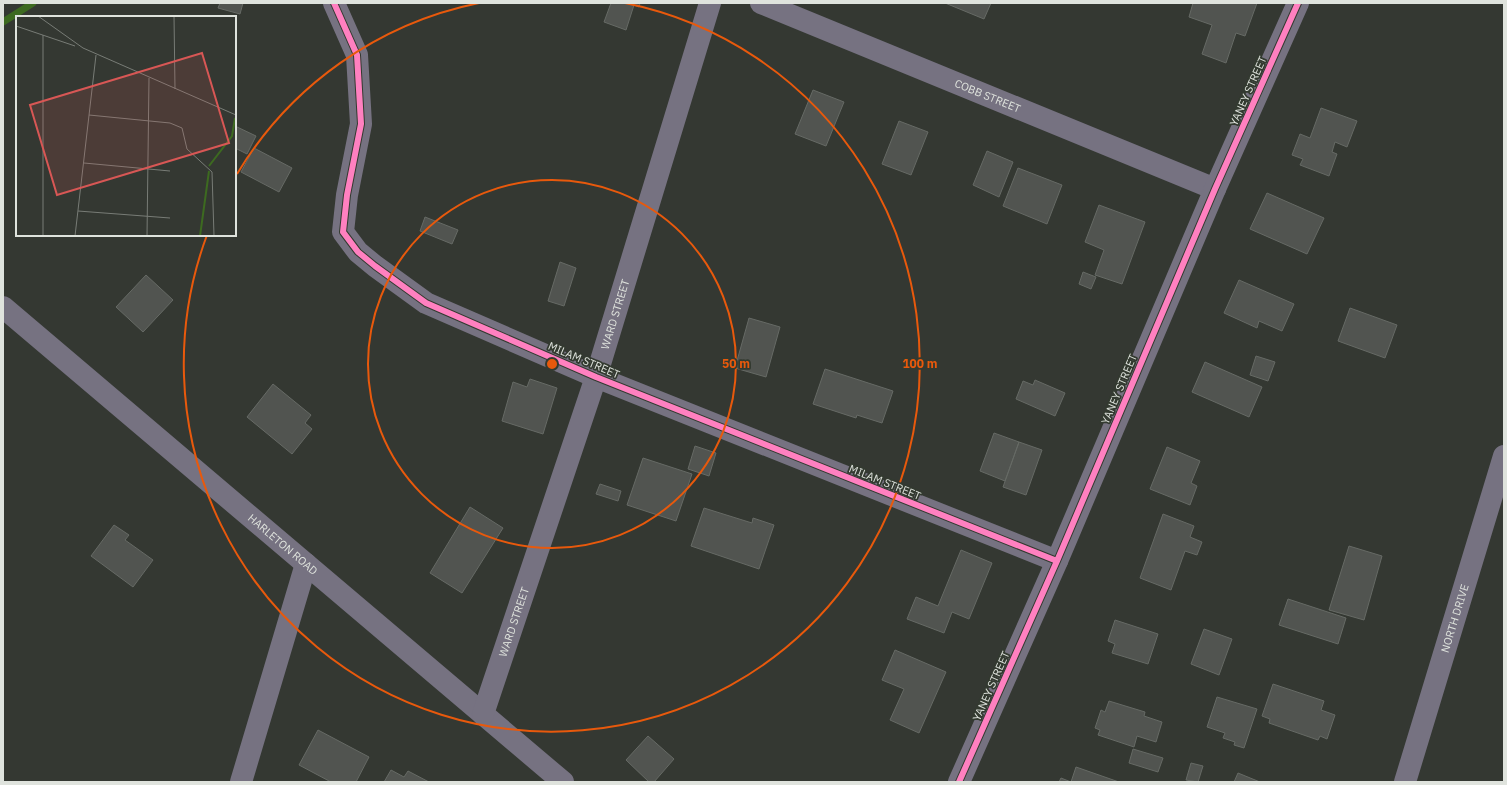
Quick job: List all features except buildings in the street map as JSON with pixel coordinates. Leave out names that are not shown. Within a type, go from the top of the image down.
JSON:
[{"type":"street","name":"MILAM STREET","points":[[334,3],[357,56],[361,124],[346,195],[343,232],[358,252],[375,266],[426,303],[596,377],[1057,561]]},
{"type":"street","name":"WARD STREET","points":[[483,714],[596,377],[710,3]]},
{"type":"street","name":"COBB STREET","points":[[760,3],[1215,189]]},
{"type":"street","name":"YANEY STREET","points":[[959,782],[1057,561],[1215,189],[1298,3]]},
{"type":"street","name":"HARLETON ROAD","points":[[3,307],[563,782]]},
{"type":"street","name":"NORTH DRIVE","points":[[1405,782],[1504,456]]},
{"type":"street","points":[[242,782],[306,564]]},
{"type":"waterway","points":[[3,22],[33,3]]},
{"type":"cycle path","points":[[334,3],[357,55],[361,124],[347,195],[343,232],[358,252],[375,266],[426,303],[596,377],[1057,561]]},
{"type":"cycle path","points":[[959,782],[1057,561],[1215,189],[1298,3]]}]
